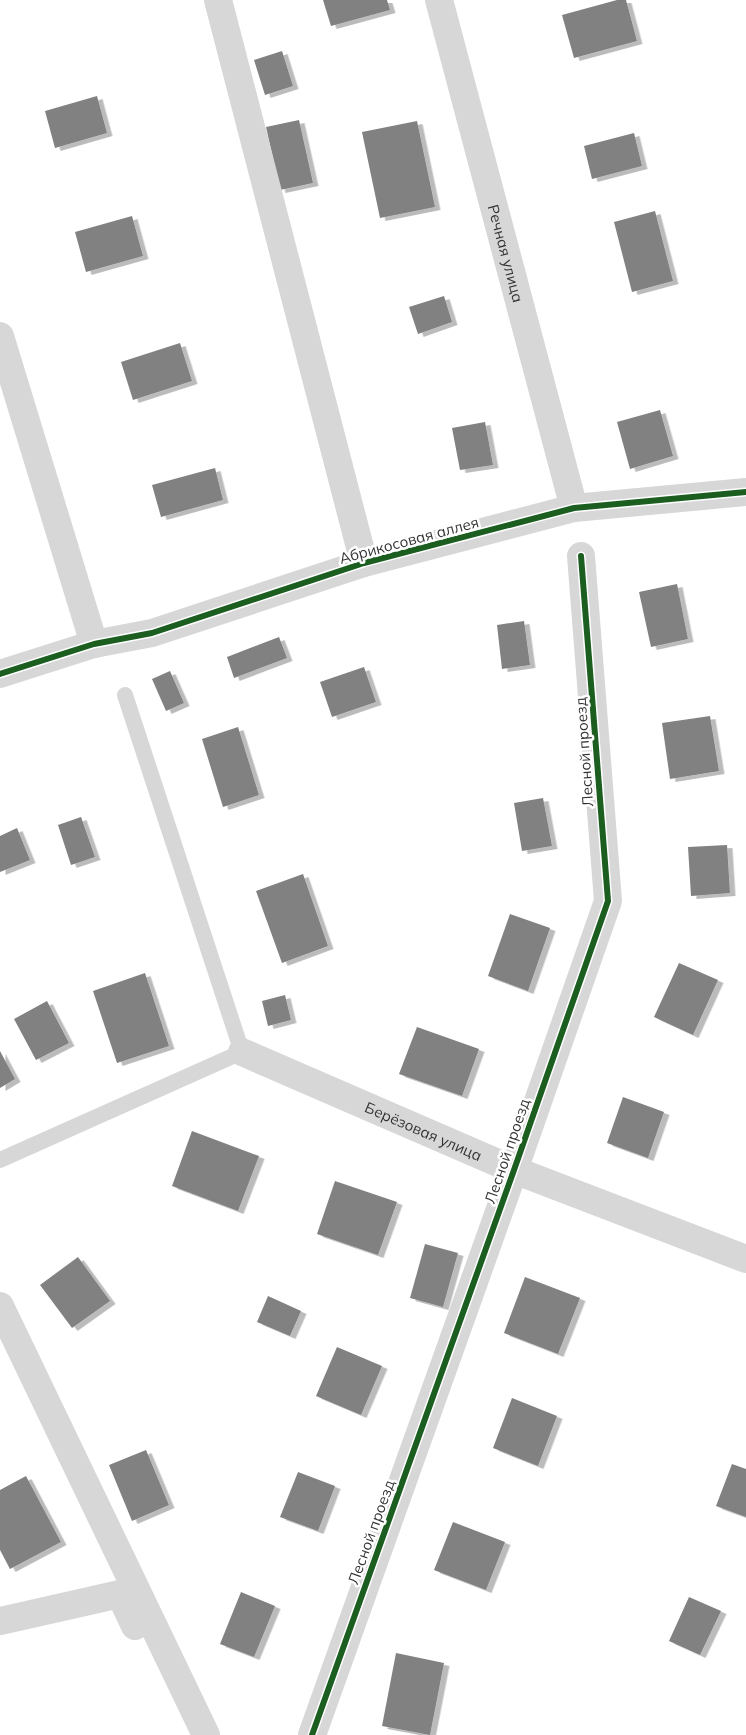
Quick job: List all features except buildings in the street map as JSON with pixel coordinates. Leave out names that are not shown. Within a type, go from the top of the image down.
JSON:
[{"type":"street","points":[[218,0],[364,563]]},
{"type":"street","name":"Речная улица","points":[[439,0],[574,508]]},
{"type":"street","points":[[0,336],[94,644]]},
{"type":"street","name":"Абрикосовая аллея","points":[[0,674],[94,644],[152,633],[364,563],[574,508],[746,492]]},
{"type":"street","name":"Лесной проезд","points":[[312,1735],[608,901],[581,556]]},
{"type":"street","name":"Берёзовая улица","points":[[242,1052],[514,1170],[746,1259]]},
{"type":"street","points":[[0,1306],[206,1735]]},
{"type":"street","points":[[0,1621],[120,1594],[188,1735]]},
{"type":"lane","points":[[0,1160],[242,1052],[125,695]]},
{"type":"cycle path","points":[[0,674],[94,644],[152,633],[364,563],[574,508],[746,492]]},
{"type":"cycle path","points":[[312,1735],[608,901],[581,556]]}]
